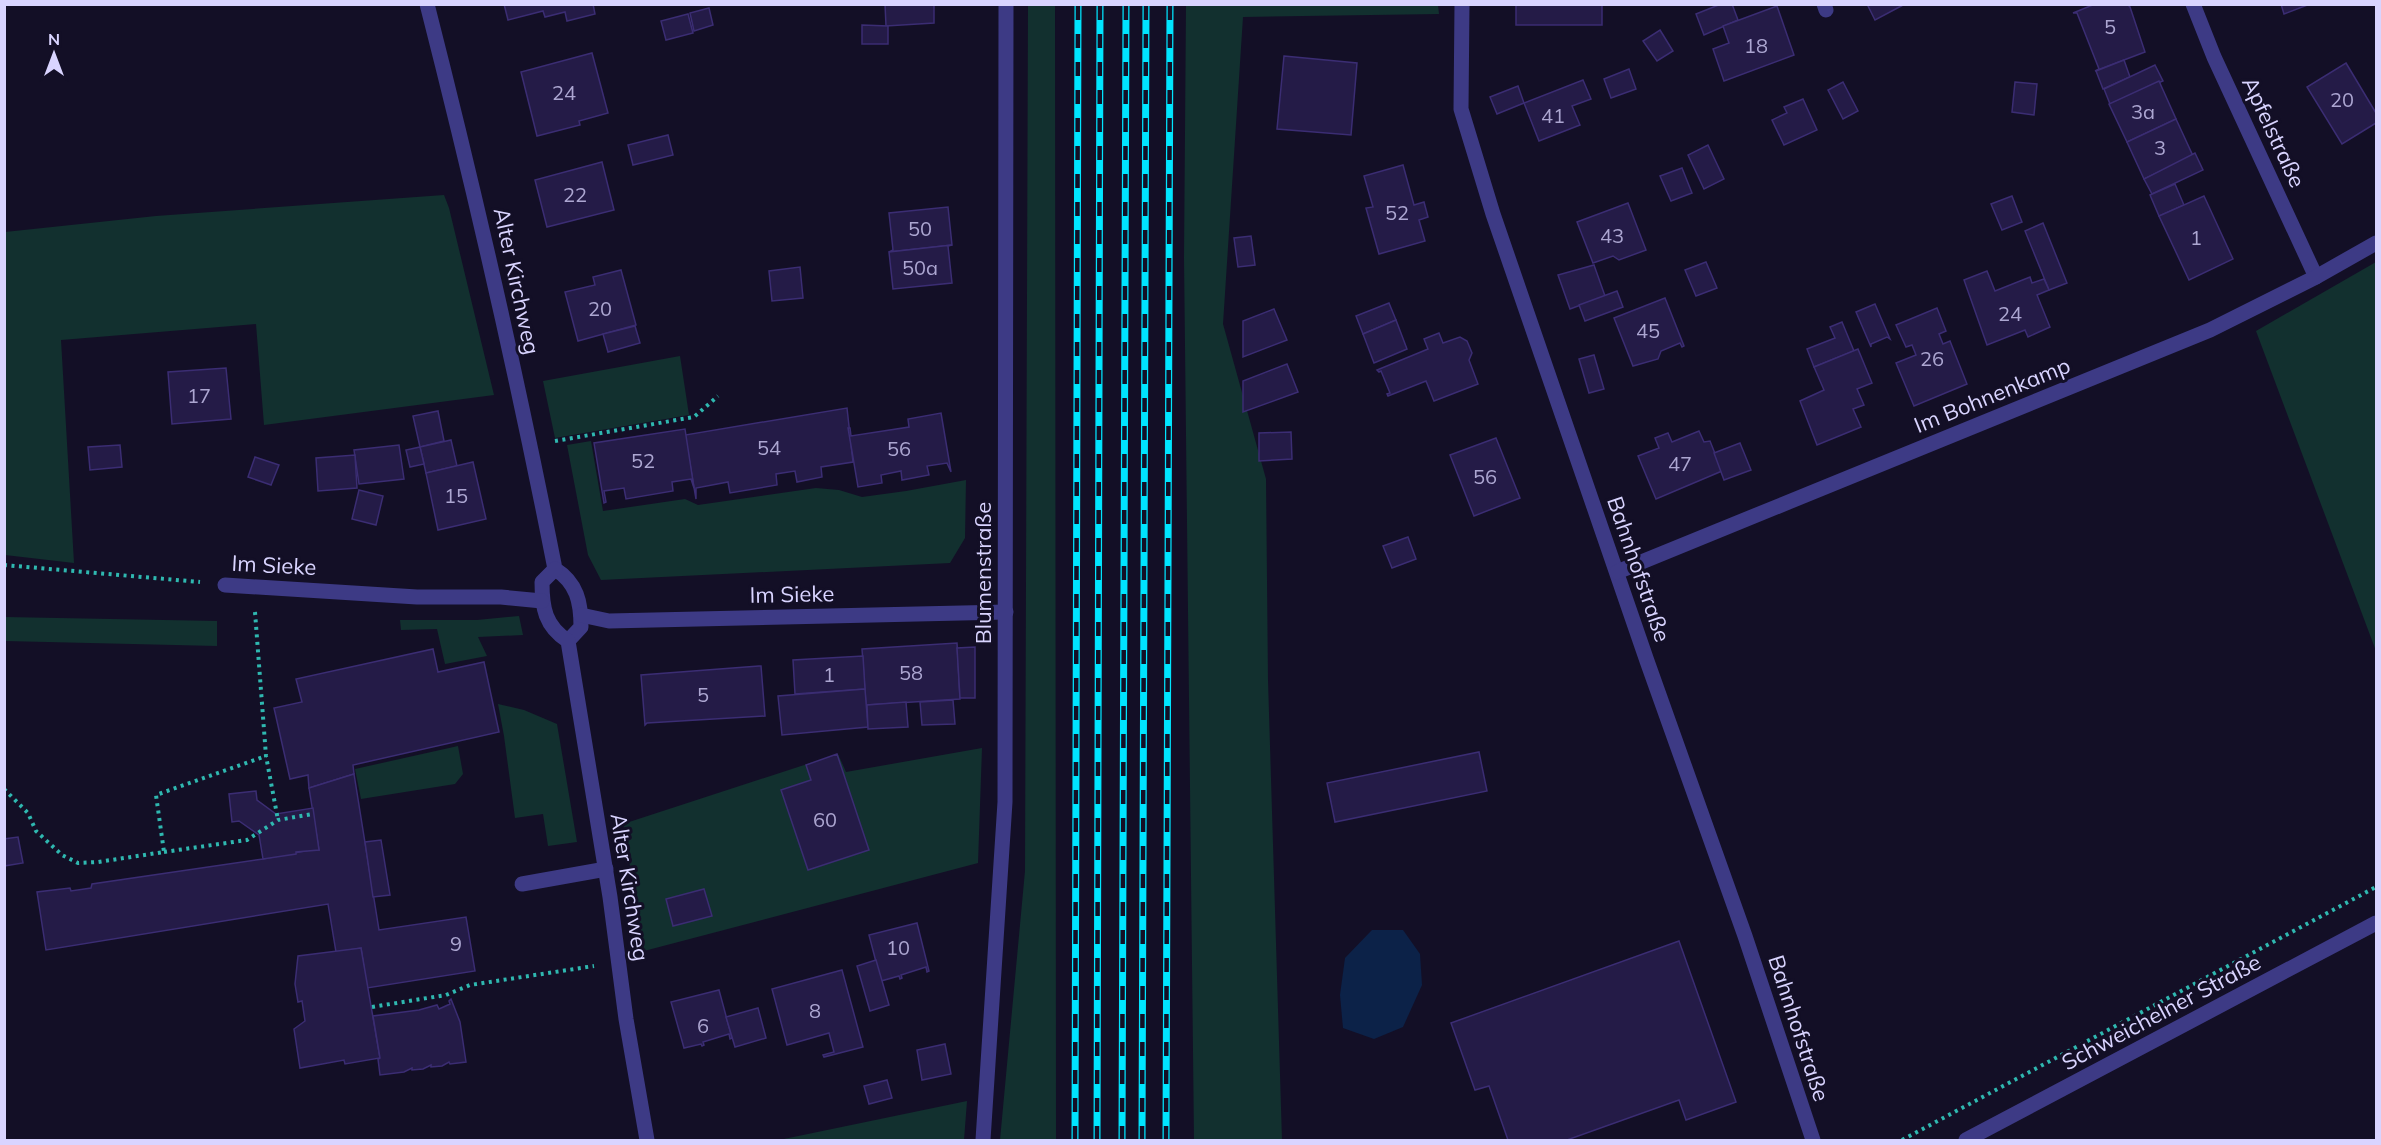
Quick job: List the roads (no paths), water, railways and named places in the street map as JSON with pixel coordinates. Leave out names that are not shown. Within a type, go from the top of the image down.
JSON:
[{"type":"street","name":"Alter Kirchweg","points":[[427,4],[474,188],[531,445],[555,569]]},
{"type":"street","name":"Blumenstraße","points":[[982,1140],[1005,802],[1006,4]]},
{"type":"street","name":"Bahnhofstraße","points":[[1462,4],[1461,109],[1493,214],[1745,936],[1813,1140]]},
{"type":"street","name":"Apfelstraße","points":[[2193,4],[2214,57],[2316,277]]},
{"type":"street","name":"Im Bohnenkamp","points":[[1617,572],[2210,330],[2316,277],[2376,243]]},
{"type":"street","points":[[555,569],[568,577],[577,594],[581,615],[581,627],[568,641],[555,632],[542,602],[542,582],[555,569]]},
{"type":"street","name":"Im Sieke","points":[[225,585],[417,597],[501,597],[542,602]]},
{"type":"street","name":"Im Sieke","points":[[581,615],[609,621],[1006,612]]},
{"type":"street","name":"Alter Kirchweg","points":[[568,641],[606,869],[647,1140]]},
{"type":"street","points":[[522,884],[606,869]]},
{"type":"street","name":"Schweichelner Straße","points":[[1966,1140],[2376,923]]},
{"type":"water","points":[[1372,930],[1403,930],[1420,954],[1422,985],[1403,1027],[1374,1039],[1343,1028],[1340,995],[1345,958]]},
{"type":"railway","points":[[1075,1140],[1078,4]]},
{"type":"railway","points":[[1097,1140],[1100,4]]},
{"type":"railway","points":[[1122,1140],[1126,4]]},
{"type":"railway","points":[[1142,1140],[1146,4]]},
{"type":"railway","points":[[1166,1140],[1170,4]]}]
